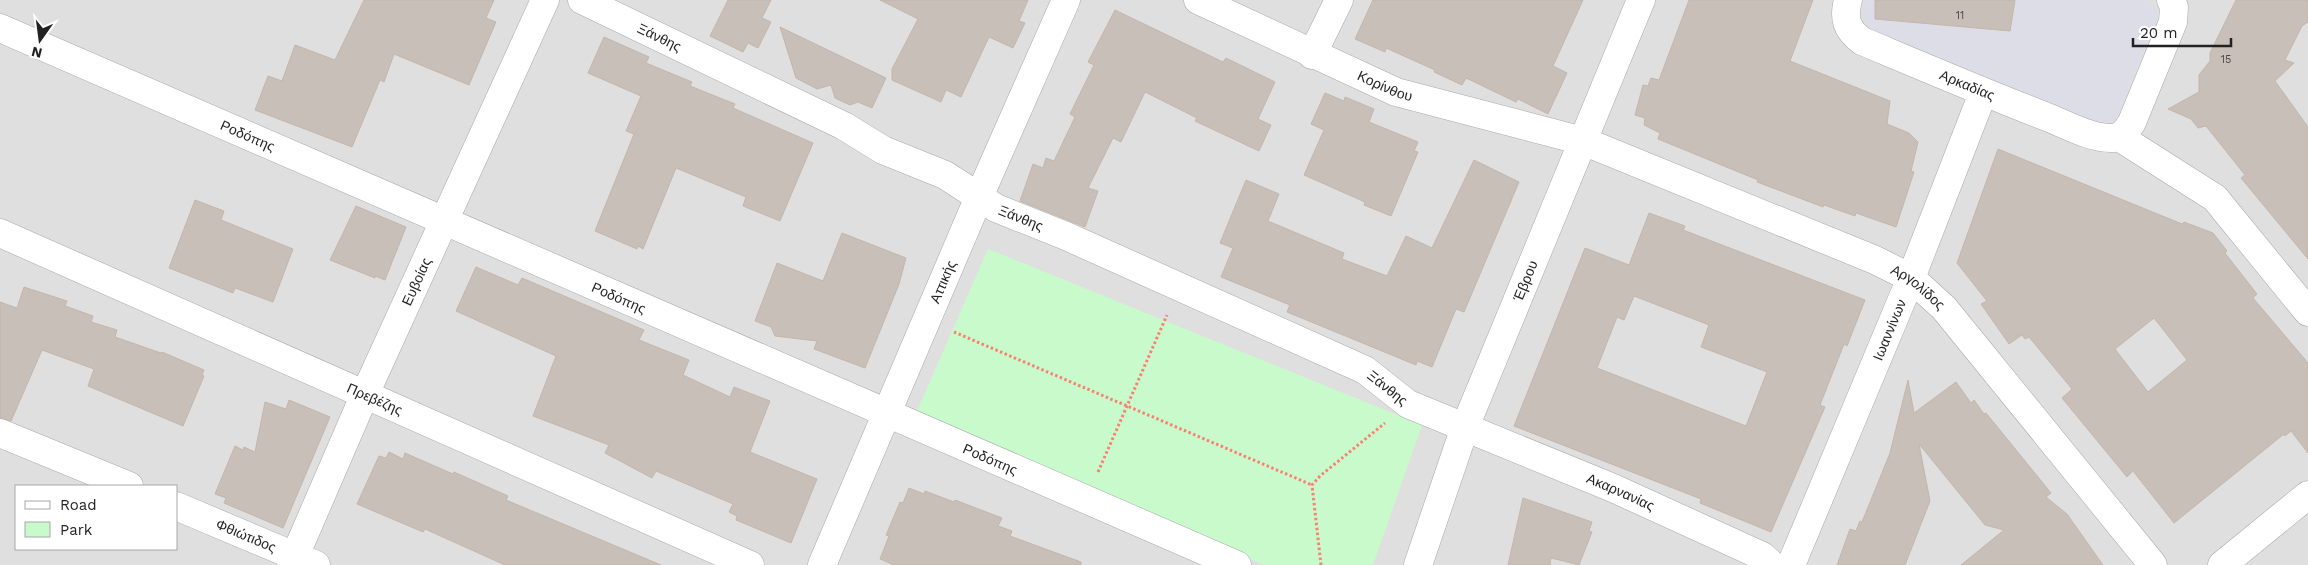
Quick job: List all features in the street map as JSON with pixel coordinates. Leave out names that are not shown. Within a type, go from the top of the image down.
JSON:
[{"type":"street","name":"Ευβοίας","points":[[301,562],[365,394],[446,221],[545,0]]},
{"type":"street","name":"Ξάνθης","points":[[582,0],[844,126],[884,150],[945,175],[996,208],[1066,236],[1365,370],[1408,404],[1465,428]]},
{"type":"street","name":"Αττικής","points":[[822,565],[979,197],[1066,0]]},
{"type":"street","name":"Κορίνθου","points":[[1198,0],[1312,55],[1396,92],[1583,141]]},
{"type":"street","points":[[1312,55],[1339,0]]},
{"type":"street","name":"Έβρου","points":[[1418,565],[1465,428],[1641,0]]},
{"type":"street","name":"Αρκαδίας","points":[[1848,0],[1846,22],[1852,33],[1862,41],[1983,93],[2098,136],[2119,137],[2215,198],[2308,312]]},
{"type":"street","points":[[2119,137],[2126,132],[2132,122],[2167,38],[2174,7],[2171,0]]},
{"type":"street","name":"Ροδόπης","points":[[0,28],[446,221],[886,415],[1238,565]]},
{"type":"street","name":"Ιωαννίνων","points":[[1791,565],[1911,278],[1983,93]]},
{"type":"street","name":"Αργολίδος","points":[[1583,141],[1875,260],[1911,278],[1944,308],[2153,565]]},
{"type":"street","name":"Πρεβέζης","points":[[0,233],[750,565]]},
{"type":"street","name":"Ακαρνανίας","points":[[1465,428],[1613,488],[1762,556],[1772,565]]},
{"type":"street","points":[[0,433],[126,485]]},
{"type":"street","points":[[2222,565],[2308,495]]},
{"type":"street","name":"Φθιώτιδος","points":[[178,507],[301,562]]},
{"type":"path","points":[[1086,500],[1179,287]]},
{"type":"path","points":[[926,320],[1312,485]]},
{"type":"path","points":[[1321,565],[1312,485],[1320,476],[1408,404]]},
{"type":"shaded area","points":[[0,0],[2308,0],[2308,565],[0,565]]},
{"type":"shaded area","points":[[1866,0],[2149,0],[2158,12],[2159,21],[2121,112],[2109,124],[2094,125],[1877,36],[1869,28],[1865,19],[1863,10]]},
{"type":"green space","points":[[988,249],[1422,425],[1373,565],[1264,565],[914,418]]},
{"type":"building","points":[[364,0],[494,0],[486,18],[496,22],[469,85],[394,54],[384,82],[380,80],[352,147],[255,110],[268,76],[282,81],[295,45],[335,60]]},
{"type":"building","points":[[728,0],[771,0],[762,18],[771,22],[758,48],[748,43],[743,52],[710,36]]},
{"type":"building","points":[[880,0],[1028,0],[1019,21],[1025,23],[1013,48],[989,37],[961,97],[946,90],[941,102],[892,80],[892,69],[918,19]]},
{"type":"building","points":[[1373,0],[1583,0],[1553,66],[1567,73],[1548,114],[1518,99],[1516,102],[1466,78],[1462,85],[1434,72],[1435,70],[1386,48],[1385,52],[1355,39]]},
{"type":"building","points":[[1689,0],[1813,0],[1790,61],[1890,101],[1887,124],[1909,133],[1918,142],[1911,171],[1914,172],[1896,227],[1856,213],[1855,216],[1824,205],[1823,207],[1757,182],[1758,180],[1658,139],[1660,133],[1644,125],[1645,118],[1635,115],[1643,85],[1648,86],[1651,78],[1659,80]]},
{"type":"building","points":[[1875,0],[2015,0],[2010,31],[1875,19]]},
{"type":"building","points":[[2236,0],[2308,0],[2308,22],[2302,26],[2285,60],[2294,63],[2275,81],[2308,127],[2308,259],[2241,178],[2245,175],[2206,126],[2198,128],[2191,119],[2168,109],[2199,92],[2199,75],[2210,61],[2210,53]]},
{"type":"building","points":[[1115,10],[1223,62],[1226,58],[1275,82],[1258,119],[1271,125],[1259,151],[1195,121],[1197,118],[1145,92],[1121,142],[1113,138],[1088,188],[1098,191],[1085,227],[1020,201],[1033,164],[1043,168],[1046,158],[1054,161],[1075,117],[1070,114],[1094,65],[1088,62]]},
{"type":"building","points":[[780,27],[886,78],[872,108],[858,102],[850,105],[835,98],[831,85],[817,89],[796,78]]},
{"type":"building","points":[[604,37],[649,57],[646,63],[692,82],[690,86],[735,104],[733,108],[813,143],[780,221],[743,206],[746,197],[676,168],[643,249],[638,246],[637,249],[595,231],[634,134],[626,131],[641,96],[588,73]]},
{"type":"building","points":[[1325,93],[1344,101],[1345,97],[1374,109],[1369,122],[1418,142],[1414,151],[1418,152],[1391,216],[1364,205],[1365,202],[1304,175],[1324,130],[1311,124]]},
{"type":"building","points":[[1998,149],[2182,224],[2184,222],[2213,233],[2227,251],[2225,253],[2257,294],[2253,298],[2308,363],[2308,453],[2291,431],[2285,436],[2284,434],[2174,523],[2133,471],[2127,477],[2062,398],[2072,389],[2029,337],[2025,339],[2022,335],[2009,344],[1981,304],[1987,301],[1957,263]],"holes":[[[2154,318],[2187,360],[2148,392],[2115,349]]]},
{"type":"building","points":[[1474,160],[1519,182],[1464,312],[1456,309],[1432,367],[1417,361],[1416,365],[1287,312],[1290,305],[1221,277],[1233,248],[1220,243],[1246,180],[1279,194],[1268,221],[1344,253],[1342,259],[1387,276],[1406,236],[1432,248]]},
{"type":"building","points":[[195,200],[224,211],[221,220],[293,249],[273,302],[235,288],[233,293],[169,268]]},
{"type":"building","points":[[356,206],[406,227],[385,280],[375,276],[375,278],[330,260]]},
{"type":"building","points":[[1649,213],[1685,226],[1683,230],[1865,300],[1847,346],[1844,344],[1820,405],[1825,407],[1771,532],[1700,503],[1701,499],[1514,426],[1585,248],[1629,265]],"holes":[[[1634,296],[1709,325],[1701,347],[1767,372],[1746,426],[1597,368],[1617,317],[1624,320]]]},
{"type":"building","points":[[842,233],[906,258],[899,284],[865,368],[814,349],[817,341],[775,336],[771,327],[755,321],[777,263],[823,281]]},
{"type":"building","points":[[476,267],[518,285],[522,278],[644,330],[639,340],[689,360],[683,375],[730,397],[734,387],[770,401],[750,452],[817,479],[791,543],[736,520],[737,516],[729,512],[733,504],[656,471],[652,478],[605,453],[609,445],[533,416],[556,356],[456,311]]},
{"type":"building","points":[[24,287],[67,301],[65,306],[93,316],[91,322],[117,330],[115,337],[162,352],[204,370],[202,375],[204,376],[183,426],[88,386],[94,369],[42,350],[11,421],[0,418],[0,302],[17,308]]},
{"type":"building","points":[[1908,380],[1914,413],[1956,382],[1971,403],[1974,400],[1984,414],[1986,413],[2051,493],[2046,497],[2067,514],[2103,565],[1961,565],[2004,530],[1985,525],[1919,444],[1930,501],[1905,565],[1837,565],[1850,529],[1856,531],[1860,521],[1862,522],[1890,453]]},
{"type":"building","points":[[289,400],[330,417],[283,528],[224,503],[226,498],[215,494],[235,446],[243,450],[244,447],[255,452],[265,402],[286,409]]},
{"type":"building","points":[[389,452],[403,459],[405,453],[453,474],[454,472],[508,496],[506,500],[661,565],[505,565],[425,529],[423,532],[357,504],[379,456],[386,458]]},
{"type":"building","points":[[909,488],[924,494],[925,491],[954,502],[955,500],[1002,518],[998,526],[1012,531],[1010,536],[1081,562],[1081,565],[894,565],[880,559],[889,536],[886,535],[900,502],[903,503]]},
{"type":"building","points":[[1523,498],[1592,522],[1589,531],[1592,532],[1579,565],[1551,558],[1550,565],[1508,565]]}]
